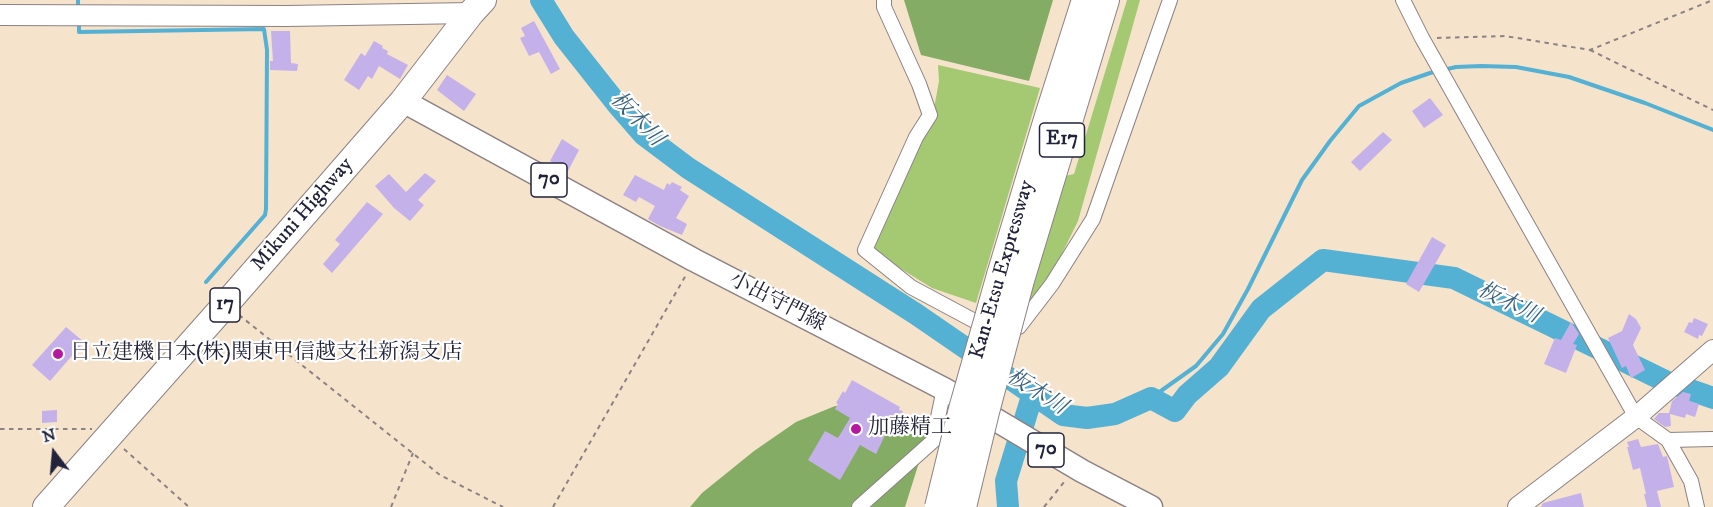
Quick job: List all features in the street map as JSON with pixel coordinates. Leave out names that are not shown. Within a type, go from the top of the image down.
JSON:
[{"type":"highway","name":"Kan-Etsu Expressway","points":[[963,507],[986,412],[1011,278],[1048,116],[1085,0]]},
{"type":"highway","name":"Kan-Etsu Expressway","points":[[938,507],[962,409],[1011,278],[1106,0]]},
{"type":"highway","name":"Mikuni Highway","points":[[46,507],[403,101],[474,4]]},
{"type":"main road","name":"小出守門線","points":[[403,101],[694,260],[944,389],[1076,467],[1151,507]]},
{"type":"street","points":[[884,0],[884,7],[919,84],[930,115],[916,136],[865,250],[911,287],[982,325],[1018,327],[1052,284],[1093,219],[1170,0]]},
{"type":"street","points":[[1403,0],[1422,39],[1636,417],[1668,440],[1691,481],[1697,507]]},
{"type":"street","points":[[0,15],[287,16],[474,4]]},
{"type":"street","points":[[1518,507],[1636,417],[1713,350]]},
{"type":"street","points":[[859,507],[933,441],[944,389]]},
{"type":"street","points":[[1668,440],[1713,438]]},
{"type":"path","points":[[1590,50],[1713,0]]},
{"type":"path","points":[[1422,39],[1505,36],[1590,50],[1713,110]]},
{"type":"path","points":[[553,507],[694,260]]},
{"type":"path","points":[[226,304],[440,475],[503,507]]},
{"type":"path","points":[[391,507],[414,453]]},
{"type":"path","points":[[1044,507],[1076,467]]},
{"type":"green space","points":[[904,0],[1053,0],[1029,81],[921,55]]},
{"type":"green space","points":[[1127,0],[1140,0],[1078,221],[1042,294],[1028,305],[1065,176],[1074,174]]},
{"type":"green space","points":[[938,65],[1040,88],[976,303],[932,288],[869,249],[933,114],[939,81]]},
{"type":"green space","points":[[874,404],[906,420],[927,437],[905,507],[690,507],[702,493],[754,451],[796,422],[835,406]]},
{"type":"building","points":[[534,21],[560,69],[551,74],[539,52],[529,56],[520,38],[525,36],[521,28]]},
{"type":"building","points":[[271,31],[290,31],[291,63],[298,64],[297,71],[270,70],[270,61],[273,61]]},
{"type":"building","points":[[374,41],[388,51],[387,54],[408,65],[400,79],[379,66],[372,79],[368,76],[359,90],[344,80],[361,53],[365,56]]},
{"type":"building","points":[[447,75],[476,94],[464,111],[437,90]]},
{"type":"building","points":[[1430,98],[1443,115],[1424,128],[1412,111]]},
{"type":"building","points":[[1383,132],[1392,140],[1360,171],[1351,162]]},
{"type":"building","points":[[562,139],[579,150],[568,171],[550,161]]},
{"type":"building","points":[[425,173],[436,181],[418,200],[424,205],[410,221],[394,208],[375,186],[389,174],[406,192]]},
{"type":"building","points":[[635,175],[664,190],[667,183],[670,185],[672,182],[682,187],[680,190],[689,196],[676,218],[687,224],[682,235],[648,219],[655,206],[639,197],[636,202],[623,195]]},
{"type":"building","points":[[367,202],[383,214],[332,273],[323,264],[340,244],[335,240]]},
{"type":"building","points":[[1432,237],[1446,245],[1419,292],[1406,284]]},
{"type":"building","points":[[1629,314],[1636,319],[1641,328],[1633,345],[1645,370],[1631,378],[1626,366],[1622,368],[1608,338],[1622,331]]},
{"type":"building","points":[[1694,318],[1708,324],[1698,339],[1684,332]]},
{"type":"building","points":[[1571,322],[1579,334],[1573,344],[1577,345],[1566,373],[1544,364],[1555,338],[1561,340]]},
{"type":"building","name":"日立建機日本(株)関東甲信越支社新潟支店","points":[[66,327],[84,342],[50,381],[32,365]]},
{"type":"building","name":"加藤精工","points":[[852,380],[900,407],[899,410],[903,411],[894,428],[890,425],[876,454],[860,445],[840,480],[808,460],[825,431],[838,438],[850,418],[835,409],[843,391],[845,393]]},
{"type":"building","points":[[1683,392],[1691,394],[1689,401],[1699,404],[1695,417],[1686,414],[1685,418],[1670,414],[1671,426],[1665,427],[1654,419],[1659,413],[1669,413],[1672,401]]},
{"type":"building","points":[[57,410],[57,422],[42,423],[42,411]]},
{"type":"building","points":[[1638,439],[1641,447],[1658,444],[1663,457],[1667,456],[1674,487],[1657,491],[1661,507],[1647,507],[1640,468],[1633,470],[1627,442]]},
{"type":"building","points":[[1581,493],[1584,507],[1541,507],[1543,503]]},
{"type":"waterway","points":[[78,0],[78,9]]},
{"type":"waterway","name":"板木川","points":[[541,0],[564,37],[644,135],[688,168],[916,314],[1063,415],[1087,418],[1115,414],[1151,398],[1175,411],[1187,395],[1219,367],[1261,309],[1323,260],[1454,278],[1665,381],[1713,398]]},
{"type":"waterway","points":[[79,22],[79,32],[264,29],[267,50],[265,215],[206,282]]},
{"type":"waterway","points":[[1151,398],[1196,366],[1223,334],[1302,180],[1330,141],[1359,106],[1401,83],[1456,67],[1516,67],[1569,77],[1645,103],[1713,130]]},
{"type":"waterway","points":[[1008,507],[1006,481],[1033,393]]},
{"type":"place","name":"日立建機日本(株)関東甲信越支社新潟支店","points":[[58,354]]},
{"type":"place","name":"加藤精工","points":[[856,429]]}]
